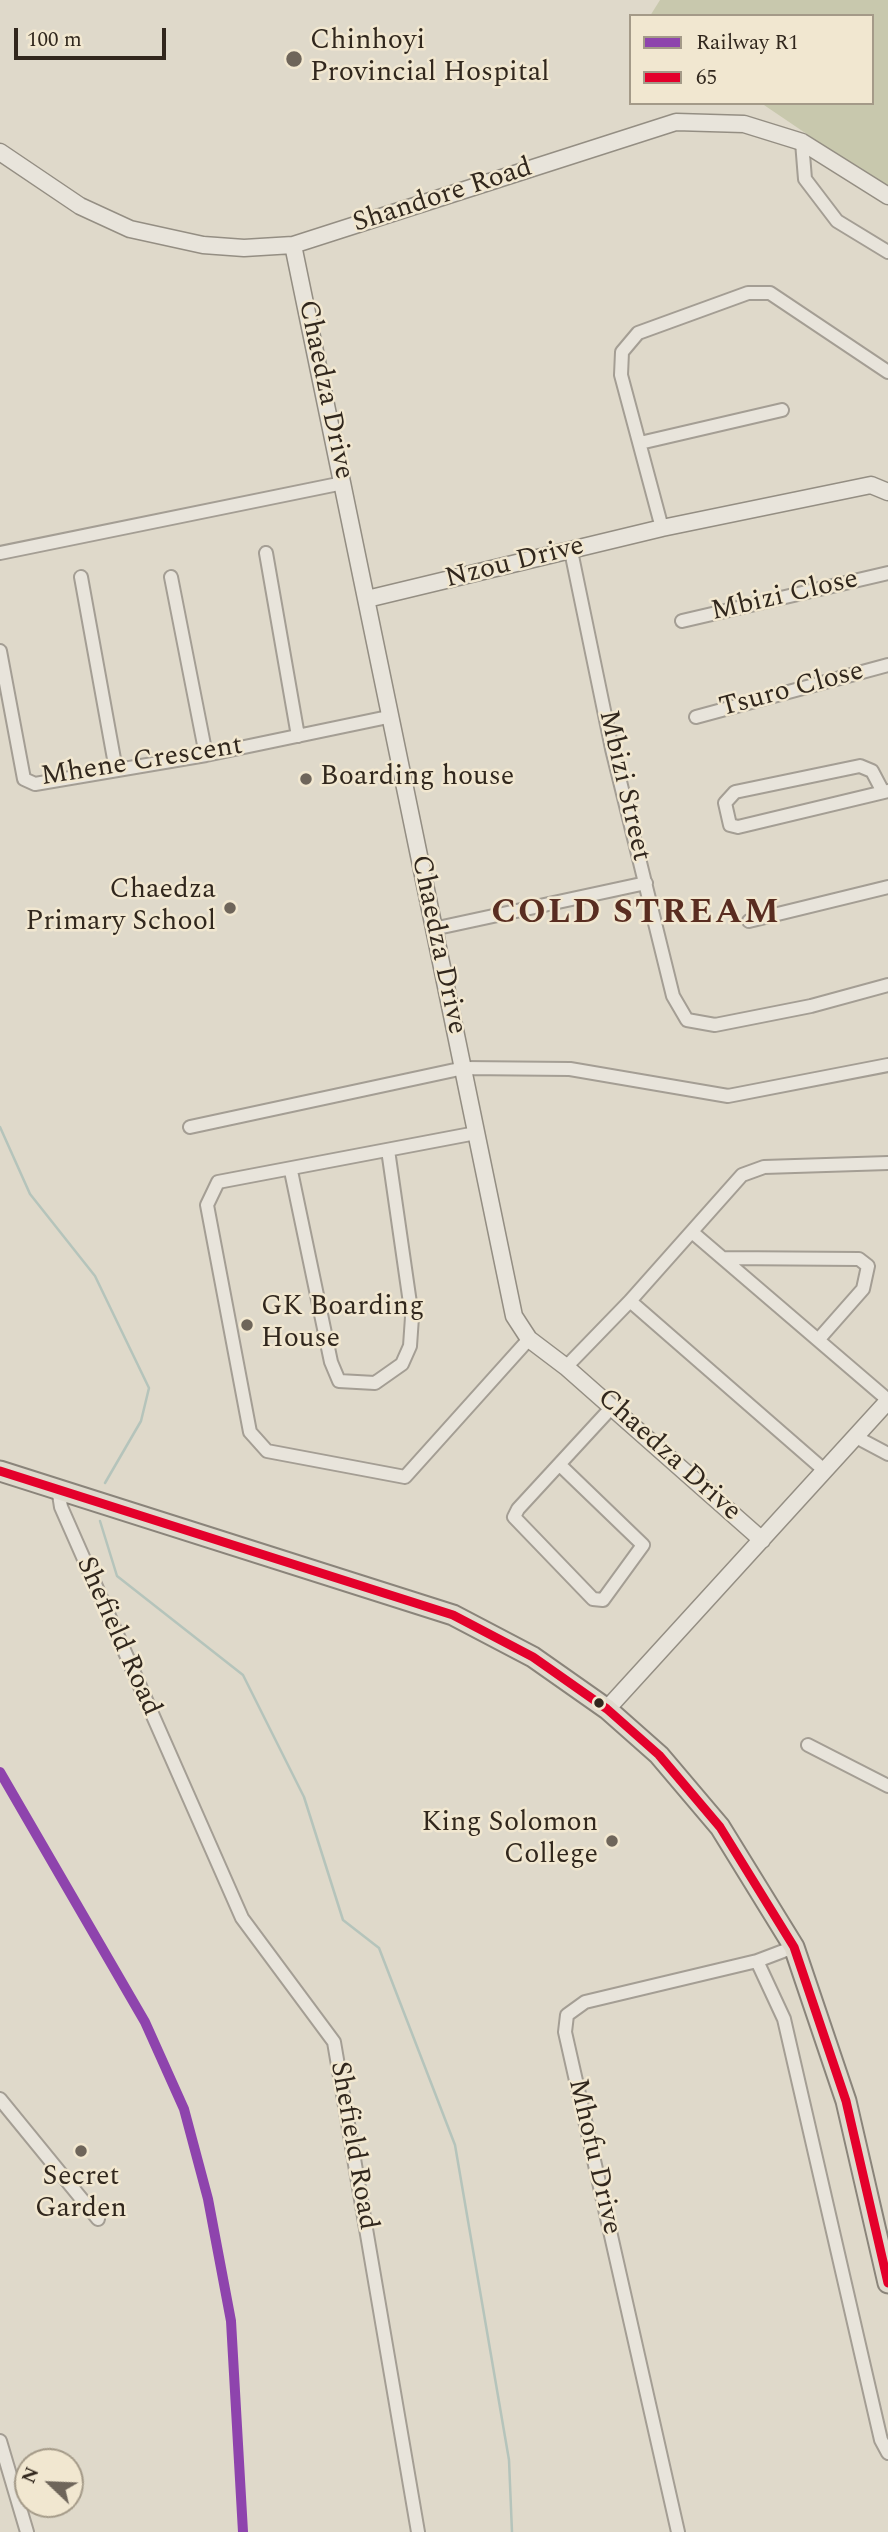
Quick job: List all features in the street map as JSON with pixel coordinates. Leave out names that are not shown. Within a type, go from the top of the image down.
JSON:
[{"type":"main road","points":[[0,1471],[453,1615],[533,1657],[607,1709],[660,1757],[720,1827],[794,1947],[846,2101],[888,2283]]},
{"type":"street","name":"Shandore Road","points":[[0,152],[80,206],[131,229],[202,245],[293,246],[676,122],[744,124],[802,142],[888,196]]},
{"type":"street","points":[[802,142],[805,179],[837,221],[888,252]]},
{"type":"street","name":"Chaedza Drive","points":[[293,246],[367,599],[388,717],[514,1316],[529,1339],[566,1367],[762,1540]]},
{"type":"street","points":[[662,528],[621,375],[622,352],[638,333],[748,293],[770,293],[888,372]]},
{"type":"street","points":[[640,443],[782,410]]},
{"type":"street","points":[[0,553],[343,483]]},
{"type":"street","name":"Nzou Drive","points":[[367,599],[662,528],[871,485],[888,492]]},
{"type":"street","name":"Mbizi Street","points":[[571,551],[612,749],[673,996],[687,1020],[715,1025],[811,1006],[888,985]]},
{"type":"street","points":[[266,553],[298,736]]},
{"type":"street","name":"Mbizi Close","points":[[682,621],[888,573]]},
{"type":"street","points":[[81,577],[116,770]]},
{"type":"street","points":[[171,577],[206,755]]},
{"type":"street","name":"Mhene Crescent","points":[[0,652],[24,779],[35,784],[206,755],[388,717]]},
{"type":"street","name":"Tsuro Close","points":[[696,717],[888,665]]},
{"type":"street","points":[[860,766],[872,771],[885,792],[738,827],[730,824],[724,803],[735,792],[860,766]]},
{"type":"street","points":[[433,929],[646,883]]},
{"type":"street","points":[[748,921],[888,887]]},
{"type":"street","points":[[190,1127],[464,1069],[570,1069],[728,1096],[888,1065]]},
{"type":"street","points":[[476,1133],[291,1171],[218,1182],[207,1205],[250,1432],[267,1451],[405,1477],[529,1339]]},
{"type":"street","points":[[291,1171],[331,1362],[339,1381],[375,1383],[402,1364],[410,1346],[412,1317],[388,1150]]},
{"type":"street","points":[[566,1367],[630,1301],[741,1175],[764,1167],[888,1163]]},
{"type":"street","points":[[607,1709],[888,1401],[692,1231]]},
{"type":"street","points":[[723,1258],[859,1259],[868,1266],[863,1289],[818,1340]]},
{"type":"street","points":[[630,1301],[824,1470]]},
{"type":"street","points":[[561,1466],[643,1545],[603,1600],[593,1598],[514,1517],[518,1508],[561,1466],[612,1407]]},
{"type":"street","points":[[856,1437],[888,1454]]},
{"type":"street","name":"Shefield Road","points":[[58,1488],[61,1507],[242,1918],[334,2042],[418,2532]]},
{"type":"street","points":[[808,1745],[888,1786]]},
{"type":"street","name":"Mhofu Drive","points":[[678,2532],[565,2032],[567,2015],[585,2002],[757,1961],[794,1947]]},
{"type":"street","points":[[757,1961],[784,2019],[881,2440],[888,2453]]},
{"type":"street","points":[[0,2099],[98,2218]]},
{"type":"street","points":[[0,2441],[27,2532]]},
{"type":"green space","points":[[660,0],[888,0],[888,189],[764,105],[874,105],[874,14],[651,14]]},
{"type":"waterway","points":[[0,1127],[30,1194],[95,1276],[149,1388],[141,1421],[105,1483]]},
{"type":"waterway","points":[[100,1521],[117,1576],[243,1675],[304,1797],[343,1920],[379,1948],[455,2145],[509,2460],[512,2532]]},
{"type":"rail line","name":"R1","points":[[0,1772],[145,2022],[184,2109],[208,2199],[231,2321],[243,2532]]},
{"type":"transit line","name":"65","points":[[0,1471],[453,1615],[533,1657],[607,1709],[659,1755],[720,1827],[794,1947],[846,2101],[888,2283]]},
{"type":"place","name":"Chinhoyi Provincial Hospital","points":[[294,59]]},
{"type":"place","name":"Boarding house","points":[[306,779]]},
{"type":"place","name":"Chaedza Primary School","points":[[230,908]]},
{"type":"place","name":"GK Boarding House","points":[[247,1325]]},
{"type":"place","name":"King Solomon College","points":[[612,1841]]},
{"type":"place","name":"Secret Garden","points":[[81,2151]]},
{"type":"district","name":"COLD STREAM","points":[[636,915]]}]
